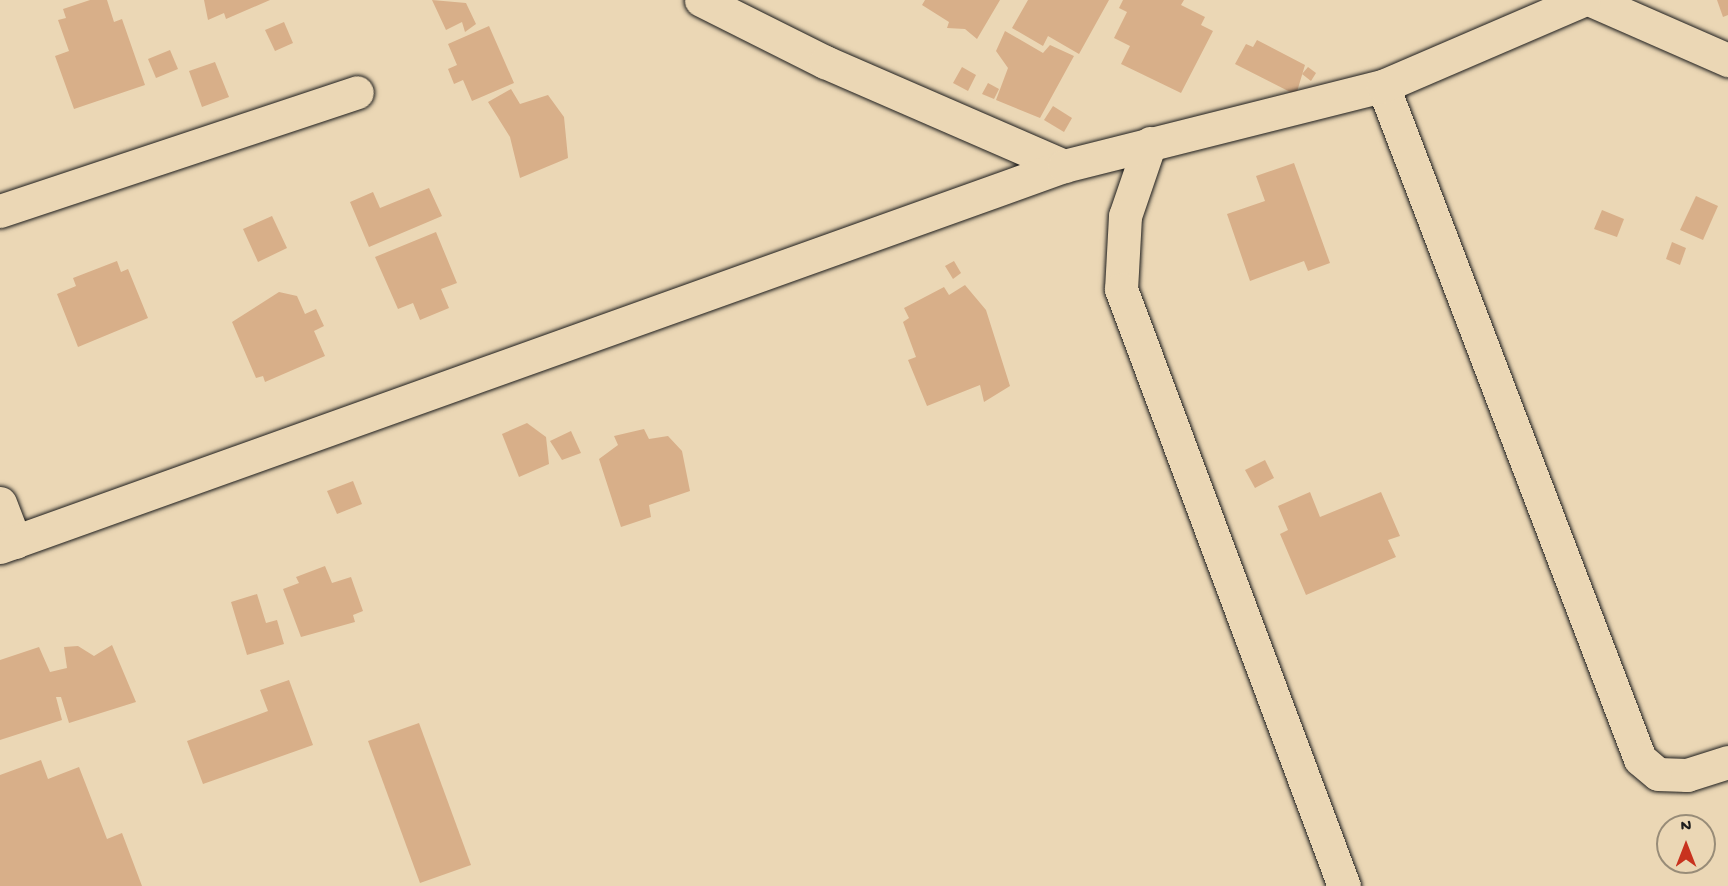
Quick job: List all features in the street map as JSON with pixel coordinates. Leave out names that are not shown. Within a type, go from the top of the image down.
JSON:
[{"type":"street","points":[[701,0],[825,62],[1064,166]]},
{"type":"street","points":[[0,503],[7,545],[1064,166],[1383,86],[1583,0]]},
{"type":"street","points":[[1590,0],[1728,60]]},
{"type":"street","points":[[1383,86],[1640,759],[1658,774],[1687,775],[1728,762]]},
{"type":"street","points":[[0,212],[357,92]]},
{"type":"street","points":[[1150,143],[1125,216],[1121,289],[1344,886]]},
{"type":"building","points":[[90,0],[107,0],[114,22],[122,19],[145,85],[74,109],[55,56],[69,51],[58,20],[66,18],[63,9]]},
{"type":"building","points":[[204,0],[270,0],[226,19],[224,13],[208,20]]},
{"type":"building","points":[[432,0],[466,3],[476,24],[465,32],[462,22],[446,30]]},
{"type":"building","points":[[925,0],[1000,0],[977,39],[965,29],[947,28],[949,22],[922,5]]},
{"type":"building","points":[[1028,0],[1109,0],[1079,54],[1048,36],[1043,46],[1012,28]]},
{"type":"building","points":[[1123,0],[1184,0],[1181,5],[1205,17],[1201,25],[1213,31],[1181,93],[1121,64],[1130,46],[1114,38],[1127,12],[1119,8]]},
{"type":"building","points":[[1717,0],[1728,0],[1728,15],[1723,17]]},
{"type":"building","points":[[284,22],[293,43],[275,51],[265,30]]},
{"type":"building","points":[[489,26],[514,83],[472,101],[463,80],[454,84],[448,69],[457,65],[448,44]]},
{"type":"building","points":[[1005,31],[1043,53],[1050,45],[1074,56],[1040,118],[996,100],[1008,68],[996,51]]},
{"type":"building","points":[[1257,40],[1305,65],[1296,95],[1235,64],[1246,44],[1253,47]]},
{"type":"building","points":[[170,50],[178,69],[156,78],[148,59]]},
{"type":"building","points":[[215,62],[229,97],[202,107],[189,71]]},
{"type":"building","points":[[962,67],[976,75],[968,91],[953,83]]},
{"type":"building","points":[[1308,67],[1316,73],[1311,81],[1302,74]]},
{"type":"building","points":[[988,83],[999,89],[994,99],[982,94]]},
{"type":"building","points":[[511,89],[520,104],[548,95],[564,117],[568,158],[520,178],[510,137],[488,102]]},
{"type":"building","points":[[1053,106],[1072,118],[1064,132],[1044,120]]},
{"type":"building","points":[[1294,163],[1330,263],[1308,271],[1304,261],[1250,281],[1227,214],[1265,201],[1256,176]]},
{"type":"building","points":[[429,188],[442,216],[369,247],[350,202],[373,192],[380,208]]},
{"type":"building","points":[[1696,196],[1718,206],[1703,240],[1680,230]]},
{"type":"building","points":[[1602,210],[1624,219],[1617,237],[1594,229]]},
{"type":"building","points":[[272,216],[287,248],[258,262],[243,229]]},
{"type":"building","points":[[436,232],[457,283],[441,289],[449,308],[420,320],[413,303],[398,309],[375,257]]},
{"type":"building","points":[[1672,242],[1686,248],[1680,265],[1666,259]]},
{"type":"building","points":[[117,261],[121,272],[128,269],[148,318],[78,347],[57,294],[76,286],[73,278]]},
{"type":"building","points":[[954,261],[961,273],[953,279],[945,266]]},
{"type":"building","points":[[965,285],[986,310],[1010,386],[984,402],[980,385],[927,406],[908,360],[916,357],[903,322],[909,318],[904,308],[944,287],[949,295]]},
{"type":"building","points":[[279,292],[297,296],[305,314],[316,309],[324,326],[314,331],[325,356],[265,382],[263,376],[256,378],[232,322]]},
{"type":"building","points":[[527,423],[546,437],[549,464],[519,477],[502,434]]},
{"type":"building","points":[[644,429],[649,439],[668,436],[682,451],[690,491],[649,505],[651,517],[621,527],[599,459],[618,445],[614,436]]},
{"type":"building","points":[[571,431],[581,453],[562,460],[550,441]]},
{"type":"building","points":[[1265,460],[1274,478],[1255,488],[1245,470]]},
{"type":"building","points":[[353,481],[362,504],[337,514],[327,491]]},
{"type":"building","points":[[1310,492],[1320,517],[1381,492],[1400,536],[1388,540],[1396,557],[1306,595],[1280,534],[1288,530],[1278,506]]},
{"type":"building","points":[[325,566],[332,583],[351,577],[363,611],[353,615],[355,622],[301,637],[283,589],[299,583],[296,577]]},
{"type":"building","points":[[257,594],[266,623],[277,620],[284,644],[247,655],[231,602]]},
{"type":"building","points":[[112,645],[136,702],[69,723],[61,697],[56,697],[62,720],[0,740],[0,660],[39,647],[50,672],[67,668],[64,647],[78,646],[94,656]]},
{"type":"building","points":[[289,680],[313,745],[203,784],[187,741],[268,711],[260,690]]},
{"type":"building","points":[[419,723],[471,865],[420,883],[368,741]]},
{"type":"building","points":[[41,760],[48,779],[79,767],[107,839],[122,833],[142,886],[0,886],[0,775]]}]
